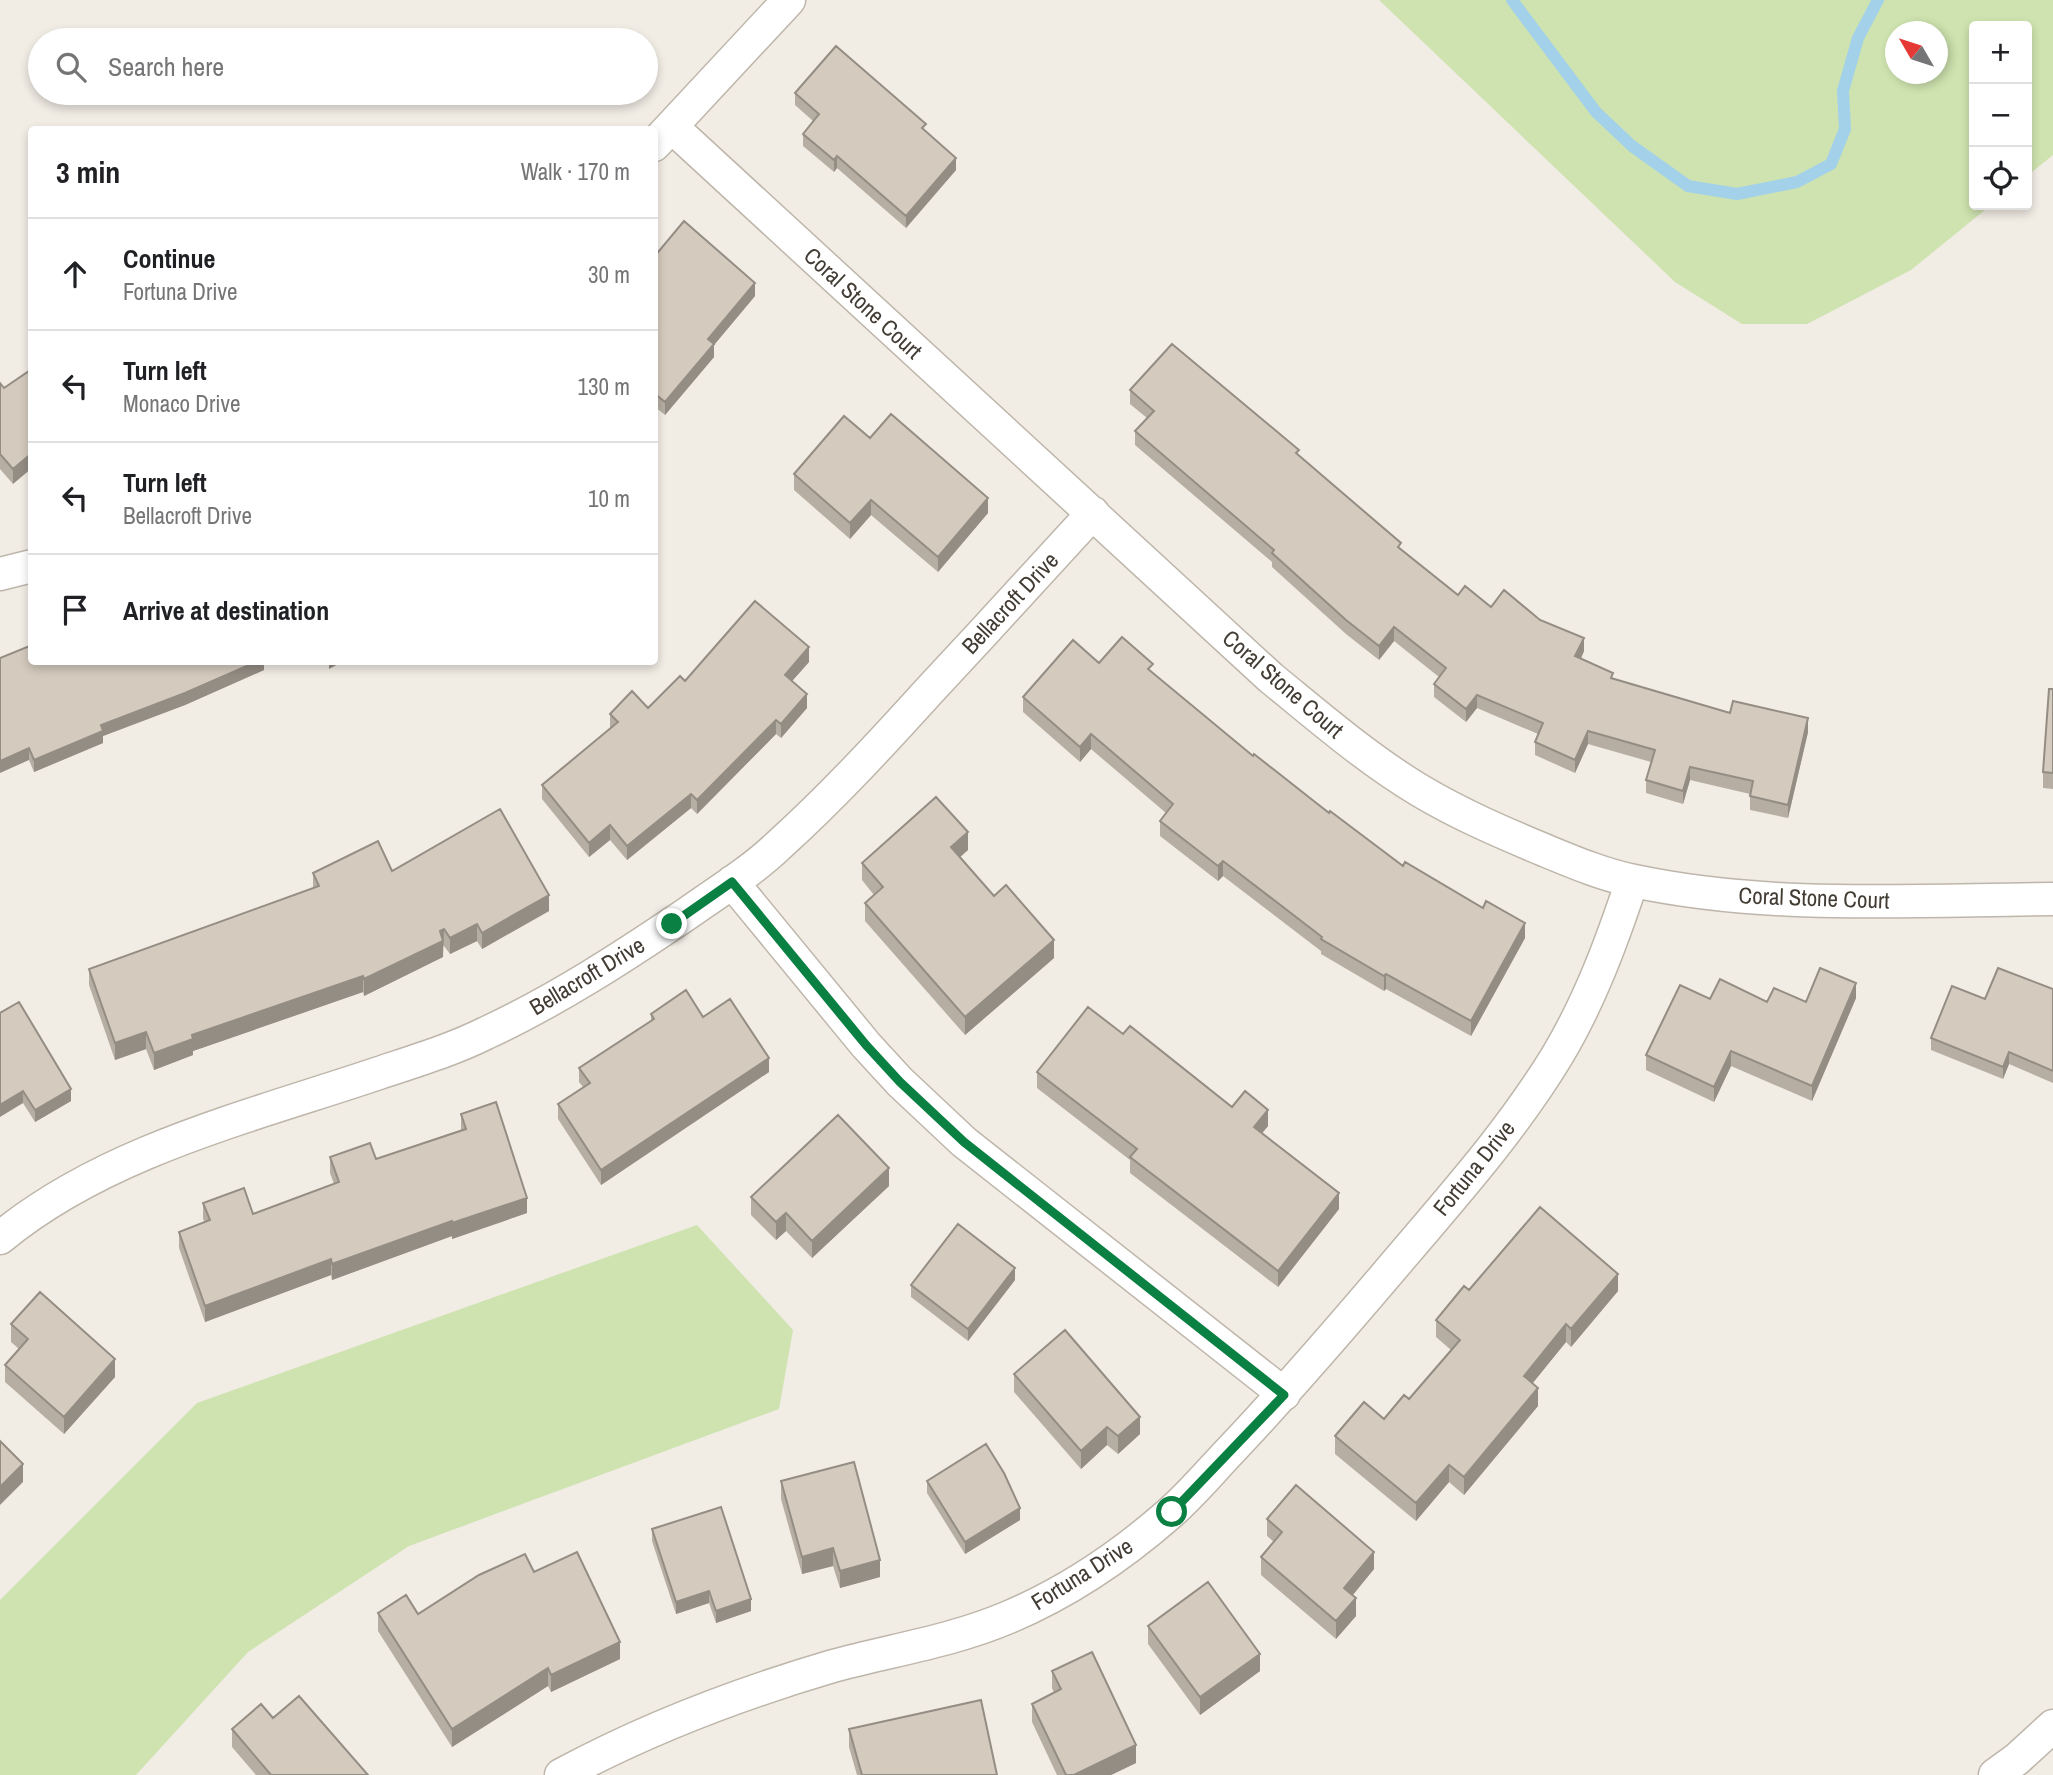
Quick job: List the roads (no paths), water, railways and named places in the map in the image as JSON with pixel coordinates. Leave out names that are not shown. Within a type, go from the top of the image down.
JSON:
[{"type":"street","points":[[663,136],[789,0]]},
{"type":"street","name":"Coral Stone Court","points":[[663,136],[1093,513],[1272,678],[1345,738],[1419,790],[1493,829],[1571,861],[1632,881],[1714,894],[1797,900],[2053,899]]},
{"type":"street","name":"Bellacroft Drive","points":[[0,1238],[71,1190],[106,1171],[161,1147],[482,1036],[535,1009],[604,968],[732,882],[777,848],[871,754],[1093,513]]},
{"type":"street","points":[[0,574],[28,567]]},
{"type":"street","name":"Fortuna Drive","points":[[561,1775],[667,1723],[758,1689],[838,1665],[953,1636],[1009,1617],[1065,1590],[1117,1557],[1172,1512],[1284,1395],[1465,1182],[1516,1115],[1557,1056],[1587,999],[1613,939],[1632,881]]},
{"type":"street","points":[[732,882],[866,1045],[964,1142],[1284,1395]]},
{"type":"street","points":[[1995,1775],[2053,1726]]},
{"type":"waterway","points":[[1512,0],[1596,112],[1632,146],[1688,186],[1737,194],[1797,182],[1831,164],[1845,129],[1843,91],[1858,38],[1878,0]]}]
